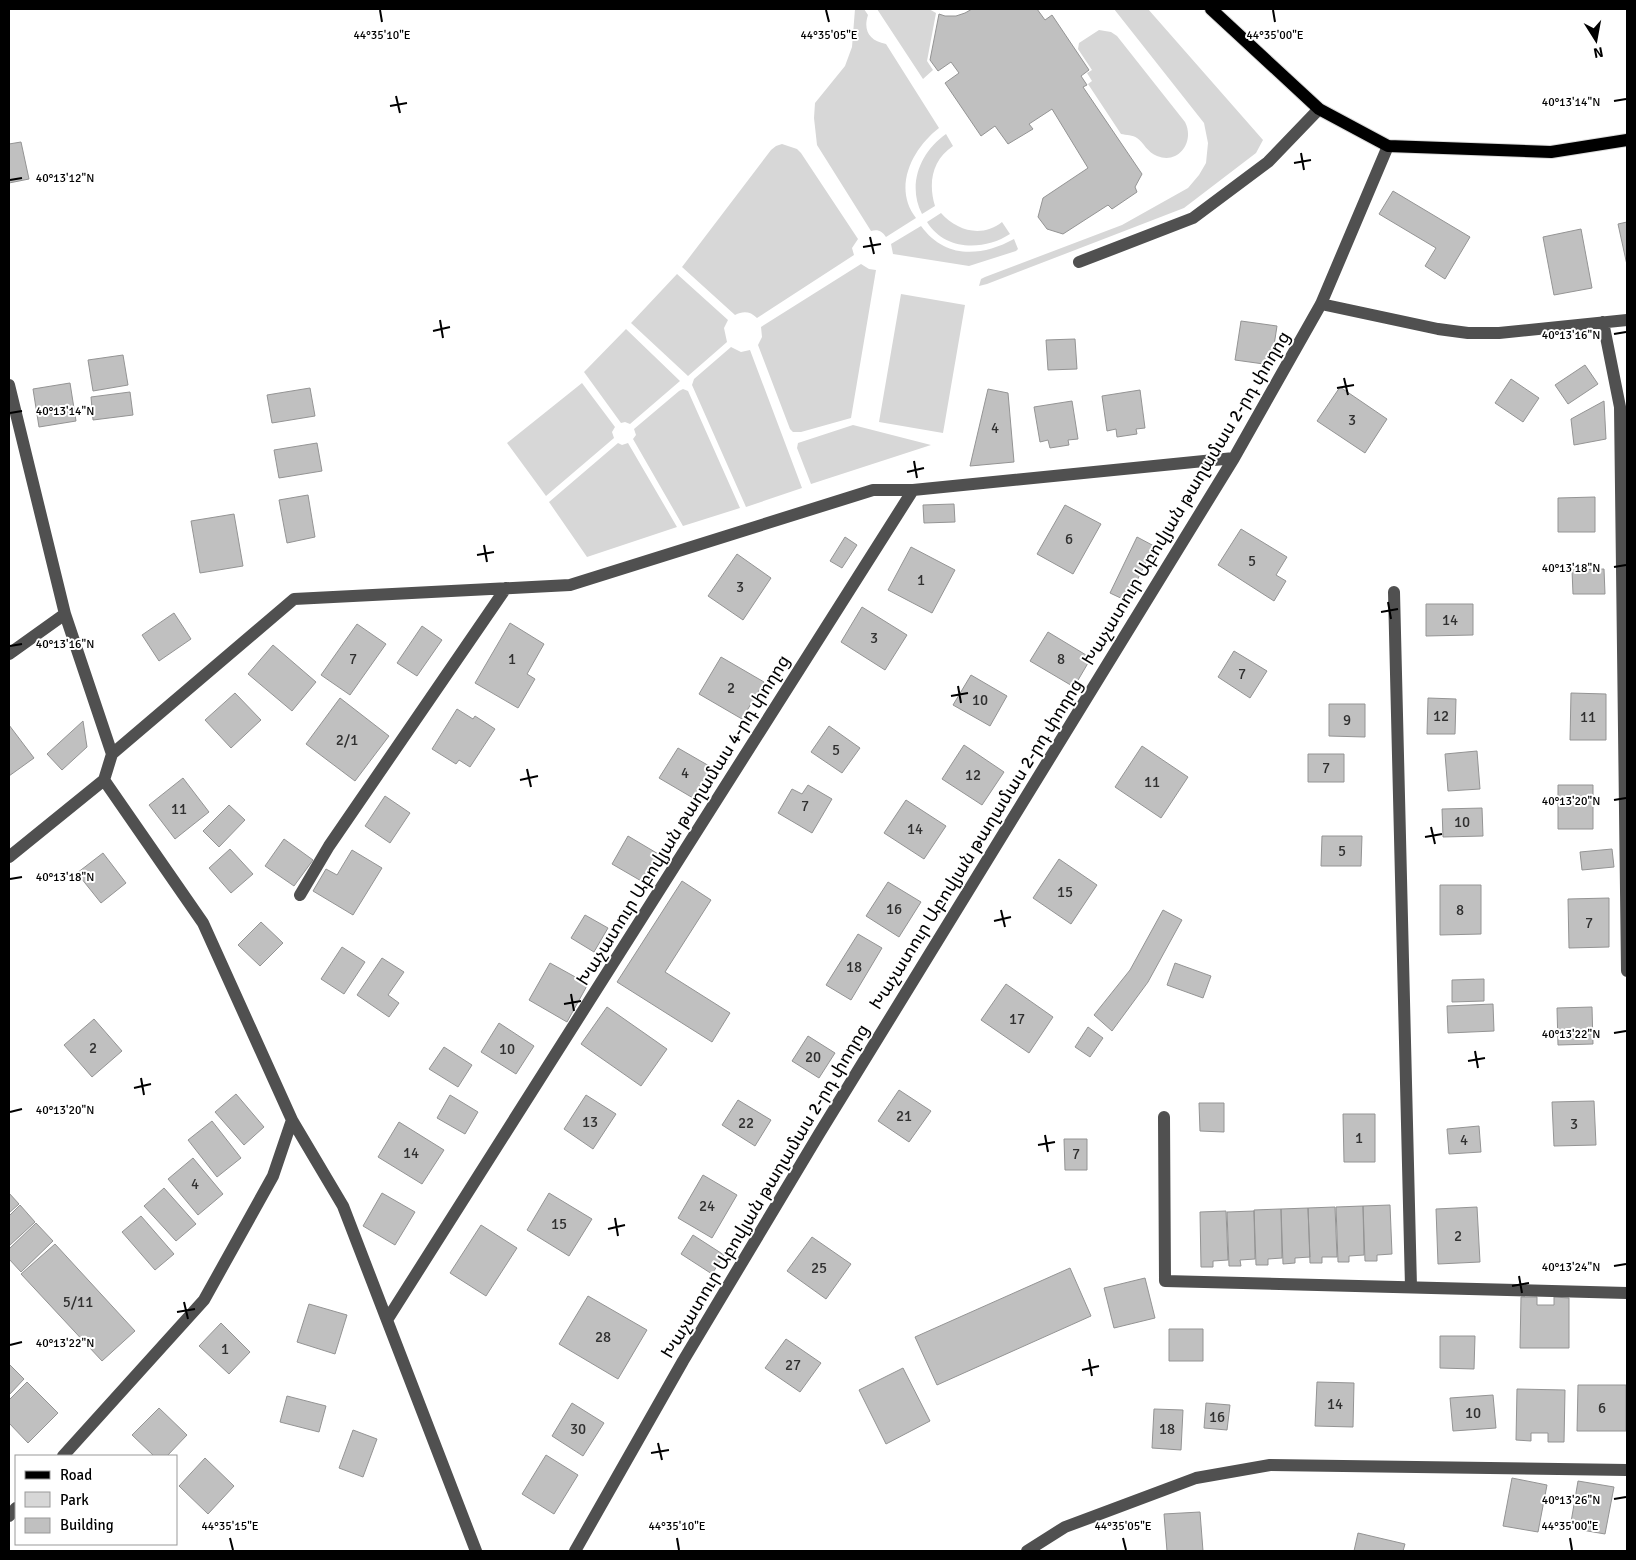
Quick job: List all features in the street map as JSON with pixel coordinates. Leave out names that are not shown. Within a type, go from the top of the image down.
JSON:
[{"type":"main road","points":[[1211,9],[1319,109],[1388,146],[1551,152],[1627,140]]},
{"type":"street","points":[[1079,262],[1193,218],[1268,162],[1319,109]]},
{"type":"street","name":"Խաչատուր Աբովյան թաղամաս 2-րդ փողոց","points":[[574,1551],[683,1361],[819,1134],[1234,458],[1321,304],[1388,146]]},
{"type":"street","points":[[1321,304],[1468,334],[1499,333],[1627,320]]},
{"type":"street","points":[[1603,322],[1620,407],[1627,971]]},
{"type":"street","points":[[9,385],[65,614],[112,754]]},
{"type":"street","points":[[9,857],[104,780],[112,754],[294,599],[570,585],[873,490],[913,490],[1234,458]]},
{"type":"street","name":"Խաչատուր Աբովյան թաղամաս 4-րդ փողոց","points":[[387,1320],[913,490]]},
{"type":"street","points":[[300,895],[329,846],[506,588]]},
{"type":"street","points":[[1394,592],[1412,1287]]},
{"type":"street","points":[[9,654],[65,614]]},
{"type":"street","points":[[104,780],[203,923],[292,1120],[343,1206],[476,1551]]},
{"type":"street","points":[[1164,1116],[1165,1281],[1627,1293]]},
{"type":"street","points":[[64,1455],[204,1300],[273,1176],[292,1120]]},
{"type":"street","points":[[1027,1551],[1065,1527],[1196,1478],[1270,1465],[1627,1470]]},
{"type":"green space","points":[[855,9],[864,9],[868,15],[866,25],[869,34],[880,43],[886,44],[939,128],[921,146],[909,169],[906,181],[906,194],[909,206],[916,218],[886,237],[880,231],[871,231],[817,145],[814,118],[815,103],[845,66],[852,47]]},
{"type":"green space","points":[[877,9],[929,9],[936,13],[927,61],[933,70],[923,79]]},
{"type":"green space","points":[[1114,9],[1148,9],[1263,140],[1256,153],[1184,208],[979,286],[981,279],[985,277],[1122,225],[1188,188],[1206,163],[1208,143],[1204,123]]},
{"type":"green space","points":[[1099,30],[1111,32],[1117,36],[1185,122],[1188,129],[1188,137],[1183,150],[1178,154],[1165,158],[1157,156],[1137,138],[1121,134],[1088,84],[1092,81],[1087,73],[1092,70],[1078,49],[1079,43]]},
{"type":"green space","points":[[946,134],[953,146],[940,158],[936,165],[932,181],[935,206],[922,214],[916,192],[919,170],[929,150]]},
{"type":"green space","points":[[782,144],[797,149],[801,153],[858,239],[852,248],[854,255],[757,318],[746,312],[735,315],[682,267],[771,150]]},
{"type":"green space","points":[[941,213],[954,224],[970,230],[986,230],[1002,222],[1010,234],[1000,240],[977,245],[954,243],[935,232],[927,222]]},
{"type":"green space","points":[[921,226],[941,244],[964,252],[989,249],[1014,239],[1018,249],[969,266],[893,254],[891,244]]},
{"type":"green space","points":[[861,264],[869,269],[876,270],[851,418],[801,432],[793,432],[790,429],[758,345],[762,337],[761,327]]},
{"type":"green space","points":[[677,274],[728,320],[724,328],[727,342],[688,376],[631,323]]},
{"type":"green space","points":[[901,294],[965,305],[943,433],[879,422]]},
{"type":"green space","points":[[626,329],[680,381],[630,424],[621,423],[584,372]]},
{"type":"green space","points":[[731,347],[741,352],[750,350],[802,488],[746,507],[692,385],[694,379]]},
{"type":"green space","points":[[582,383],[615,427],[612,432],[614,438],[546,496],[507,443]]},
{"type":"green space","points":[[683,389],[688,391],[740,508],[683,526],[633,439],[636,435],[634,429]]},
{"type":"green space","points":[[853,425],[931,445],[811,484],[797,448],[798,443]]},
{"type":"green space","points":[[618,443],[622,445],[628,443],[677,527],[587,557],[549,502]]},
{"type":"building","points":[[972,9],[1037,9],[1045,20],[1052,15],[1089,70],[1081,76],[1087,85],[1083,87],[1142,174],[1135,187],[1137,192],[1112,209],[1108,205],[1063,234],[1047,229],[1038,217],[1043,198],[1088,168],[1052,109],[1029,124],[1033,129],[1008,144],[995,126],[981,136],[945,83],[959,73],[951,62],[938,71],[930,60],[939,14],[956,16]]},
{"type":"building","points":[[21,142],[29,179],[9,183],[9,144]]},
{"type":"building","points":[[1393,191],[1470,237],[1445,279],[1425,266],[1436,248],[1379,214]]},
{"type":"building","points":[[1627,222],[1627,265],[1618,224]]},
{"type":"building","points":[[1581,229],[1592,288],[1554,295],[1543,237]]},
{"type":"building","points":[[1241,321],[1277,326],[1271,365],[1235,360]]},
{"type":"building","points":[[1075,339],[1077,369],[1048,370],[1046,340]]},
{"type":"building","points":[[123,355],[128,385],[93,391],[88,360]]},
{"type":"building","points":[[1585,365],[1598,384],[1568,404],[1555,385]]},
{"type":"building","points":[[1511,379],[1539,398],[1523,422],[1495,403]]},
{"type":"building","points":[[70,383],[76,421],[39,427],[33,389]]},
{"type":"building","points":[[1340,387],[1387,419],[1365,453],[1317,421]]},
{"type":"building","points":[[310,388],[315,416],[272,423],[267,395]]},
{"type":"building","points":[[988,389],[1008,393],[1014,462],[970,466]]},
{"type":"building","points":[[1140,390],[1145,428],[1136,429],[1137,434],[1117,437],[1116,429],[1107,431],[1102,396]]},
{"type":"building","points":[[130,392],[133,415],[93,420],[91,397]]},
{"type":"building","points":[[1072,401],[1078,439],[1068,440],[1069,445],[1050,448],[1048,440],[1040,442],[1034,407]]},
{"type":"building","points":[[1604,401],[1606,439],[1574,445],[1571,419]]},
{"type":"building","points":[[317,443],[322,471],[279,478],[274,450]]},
{"type":"building","points":[[308,495],[315,537],[287,543],[279,500]]},
{"type":"building","points":[[1595,497],[1595,532],[1558,532],[1558,498]]},
{"type":"building","points":[[954,504],[955,522],[924,523],[923,505]]},
{"type":"building","points":[[1065,505],[1101,524],[1073,574],[1037,554]]},
{"type":"building","points":[[234,514],[243,566],[200,573],[191,521]]},
{"type":"building","points":[[1241,529],[1287,557],[1276,575],[1286,581],[1274,601],[1218,565]]},
{"type":"building","points":[[845,537],[857,545],[842,568],[830,561]]},
{"type":"building","points":[[1137,537],[1154,546],[1127,601],[1110,593]]},
{"type":"building","points":[[911,547],[955,570],[932,613],[888,590]]},
{"type":"building","points":[[737,554],[771,578],[743,620],[708,596]]},
{"type":"building","points":[[1604,569],[1605,594],[1573,594],[1572,570]]},
{"type":"building","points":[[1426,604],[1473,604],[1473,635],[1426,636]]},
{"type":"building","points":[[862,607],[907,635],[885,670],[841,642]]},
{"type":"building","points":[[174,613],[191,639],[159,661],[142,635]]},
{"type":"building","points":[[510,623],[544,644],[527,674],[535,679],[518,708],[475,683]]},
{"type":"building","points":[[357,624],[386,644],[350,695],[321,675]]},
{"type":"building","points":[[422,626],[442,640],[417,676],[397,663]]},
{"type":"building","points":[[1048,632],[1091,658],[1074,687],[1030,661]]},
{"type":"building","points":[[273,645],[316,682],[292,711],[248,674]]},
{"type":"building","points":[[1234,651],[1267,671],[1250,698],[1218,677]]},
{"type":"building","points":[[721,657],[764,682],[742,719],[699,694]]},
{"type":"building","points":[[971,675],[1007,696],[990,726],[953,705]]},
{"type":"building","points":[[235,693],[261,720],[231,748],[205,720]]},
{"type":"building","points":[[1571,693],[1606,694],[1606,740],[1570,740]]},
{"type":"building","points":[[340,698],[389,736],[355,781],[306,744]]},
{"type":"building","points":[[1428,698],[1456,699],[1455,734],[1427,734]]},
{"type":"building","points":[[1329,704],[1365,704],[1365,737],[1329,736]]},
{"type":"building","points":[[457,709],[473,719],[475,716],[495,729],[470,767],[459,760],[456,764],[432,749]]},
{"type":"building","points":[[83,721],[87,747],[62,770],[47,754]]},
{"type":"building","points":[[9,725],[34,758],[9,776]]},
{"type":"building","points":[[829,726],[860,748],[842,773],[811,752]]},
{"type":"building","points":[[964,745],[1004,772],[982,805],[942,779]]},
{"type":"building","points":[[1142,746],[1188,777],[1161,818],[1115,787]]},
{"type":"building","points":[[678,748],[711,767],[693,798],[659,778]]},
{"type":"building","points":[[1477,751],[1480,789],[1448,791],[1445,754]]},
{"type":"building","points":[[1308,754],[1344,754],[1344,782],[1308,782]]},
{"type":"building","points":[[183,778],[209,812],[175,839],[149,805]]},
{"type":"building","points":[[808,785],[832,799],[812,833],[778,813],[792,789],[802,794]]},
{"type":"building","points":[[1558,785],[1593,785],[1593,829],[1558,829]]},
{"type":"building","points":[[385,796],[410,813],[390,843],[365,826]]},
{"type":"building","points":[[906,800],[946,826],[924,859],[884,833]]},
{"type":"building","points":[[229,805],[245,820],[219,847],[203,831]]},
{"type":"building","points":[[1482,808],[1483,836],[1443,837],[1442,809]]},
{"type":"building","points":[[628,836],[660,855],[643,882],[612,864]]},
{"type":"building","points":[[1322,836],[1362,836],[1361,866],[1321,866]]},
{"type":"building","points":[[284,839],[313,860],[294,886],[265,866]]},
{"type":"building","points":[[230,849],[253,874],[231,893],[209,868]]},
{"type":"building","points":[[1612,849],[1614,867],[1582,870],[1580,852]]},
{"type":"building","points":[[352,850],[382,868],[353,915],[313,891],[326,869],[337,875]]},
{"type":"building","points":[[103,853],[126,883],[101,903],[77,873]]},
{"type":"building","points":[[1059,859],[1097,885],[1071,924],[1033,898]]},
{"type":"building","points":[[682,881],[711,900],[665,972],[730,1013],[712,1042],[617,982]]},
{"type":"building","points":[[888,882],[921,902],[899,937],[866,916]]},
{"type":"building","points":[[1440,885],[1481,885],[1481,934],[1440,935]]},
{"type":"building","points":[[1609,898],[1609,947],[1569,948],[1568,899]]},
{"type":"building","points":[[1163,910],[1182,920],[1148,982],[1112,1031],[1094,1015],[1130,970]]},
{"type":"building","points":[[585,915],[608,928],[594,952],[571,938]]},
{"type":"building","points":[[261,922],[283,943],[260,966],[238,945]]},
{"type":"building","points":[[858,934],[882,948],[851,1000],[826,985]]},
{"type":"building","points":[[342,947],[365,962],[344,994],[321,979]]},
{"type":"building","points":[[382,958],[404,972],[388,995],[399,1003],[389,1017],[357,995]]},
{"type":"building","points":[[550,963],[588,984],[567,1022],[529,1000]]},
{"type":"building","points":[[1175,963],[1211,976],[1203,998],[1167,985]]},
{"type":"building","points":[[1484,979],[1484,1001],[1452,1002],[1452,980]]},
{"type":"building","points":[[1006,984],[1053,1017],[1029,1053],[981,1020]]},
{"type":"building","points":[[1493,1004],[1494,1031],[1448,1033],[1447,1006]]},
{"type":"building","points":[[607,1007],[667,1049],[641,1086],[581,1044]]},
{"type":"building","points":[[1592,1007],[1593,1044],[1558,1045],[1557,1008]]},
{"type":"building","points":[[94,1019],[122,1051],[92,1077],[64,1045]]},
{"type":"building","points":[[499,1023],[534,1046],[516,1074],[481,1052]]},
{"type":"building","points":[[1088,1027],[1103,1038],[1090,1057],[1075,1047]]},
{"type":"building","points":[[808,1036],[835,1053],[819,1078],[792,1061]]},
{"type":"building","points":[[444,1047],[472,1065],[458,1087],[429,1069]]},
{"type":"building","points":[[899,1090],[931,1111],[909,1142],[878,1121]]},
{"type":"building","points":[[236,1094],[264,1127],[244,1145],[215,1112]]},
{"type":"building","points":[[450,1095],[478,1112],[465,1134],[437,1118]]},
{"type":"building","points":[[586,1095],[616,1114],[593,1149],[564,1129]]},
{"type":"building","points":[[738,1100],[771,1120],[755,1146],[722,1125]]},
{"type":"building","points":[[1594,1101],[1596,1145],[1554,1146],[1552,1102]]},
{"type":"building","points":[[1199,1103],[1224,1103],[1224,1132],[1200,1131]]},
{"type":"building","points":[[1343,1114],[1375,1114],[1375,1162],[1344,1162]]},
{"type":"building","points":[[212,1121],[241,1158],[217,1177],[188,1140]]},
{"type":"building","points":[[399,1122],[444,1150],[422,1184],[378,1157]]},
{"type":"building","points":[[1479,1126],[1481,1152],[1449,1154],[1447,1129]]},
{"type":"building","points":[[1064,1139],[1087,1139],[1087,1170],[1065,1170]]},
{"type":"building","points":[[193,1158],[223,1194],[198,1215],[168,1179]]},
{"type":"building","points":[[703,1175],[737,1195],[712,1238],[678,1218]]},
{"type":"building","points":[[164,1188],[196,1224],[176,1241],[144,1206]]},
{"type":"building","points":[[9,1193],[19,1204],[9,1213]]},
{"type":"building","points":[[382,1193],[415,1212],[395,1245],[363,1226]]},
{"type":"building","points":[[549,1193],[592,1219],[569,1256],[527,1230]]},
{"type":"building","points":[[20,1205],[35,1222],[9,1246],[9,1216]]},
{"type":"building","points":[[1390,1205],[1392,1254],[1377,1255],[1377,1261],[1365,1261],[1363,1206]]},
{"type":"building","points":[[1363,1206],[1364,1255],[1349,1256],[1349,1262],[1338,1262],[1336,1207]]},
{"type":"building","points":[[1335,1207],[1337,1257],[1322,1257],[1322,1263],[1310,1263],[1308,1208]]},
{"type":"building","points":[[1477,1207],[1480,1262],[1438,1264],[1436,1209]]},
{"type":"building","points":[[1308,1208],[1310,1257],[1295,1258],[1295,1263],[1283,1264],[1281,1209]]},
{"type":"building","points":[[1281,1209],[1282,1258],[1268,1259],[1268,1265],[1256,1265],[1254,1210]]},
{"type":"building","points":[[1226,1211],[1228,1260],[1213,1261],[1213,1267],[1201,1267],[1200,1212]]},
{"type":"building","points":[[1254,1211],[1255,1259],[1240,1260],[1241,1266],[1229,1266],[1227,1212]]},
{"type":"building","points":[[141,1216],[174,1254],[155,1270],[122,1232]]},
{"type":"building","points":[[36,1223],[53,1241],[21,1272],[9,1259],[9,1249]]},
{"type":"building","points":[[481,1225],[517,1248],[486,1296],[450,1273]]},
{"type":"building","points":[[693,1235],[724,1255],[712,1274],[681,1254]]},
{"type":"building","points":[[812,1237],[851,1264],[826,1299],[787,1271]]},
{"type":"building","points":[[55,1244],[135,1331],[102,1361],[21,1274]]},
{"type":"building","points":[[1070,1268],[1091,1316],[937,1385],[915,1337]]},
{"type":"building","points":[[1145,1278],[1155,1318],[1114,1328],[1104,1288]]},
{"type":"building","points":[[588,1296],[647,1330],[618,1379],[559,1344]]},
{"type":"building","points":[[1521,1297],[1537,1297],[1537,1305],[1554,1305],[1554,1297],[1569,1298],[1569,1348],[1520,1348]]},
{"type":"building","points":[[309,1304],[347,1315],[335,1354],[297,1342]]},
{"type":"building","points":[[221,1323],[250,1352],[229,1374],[199,1346]]},
{"type":"building","points":[[1169,1329],[1203,1329],[1203,1361],[1169,1361]]},
{"type":"building","points":[[1440,1336],[1475,1336],[1474,1369],[1440,1368]]},
{"type":"building","points":[[786,1339],[821,1363],[800,1392],[765,1368]]},
{"type":"building","points":[[9,1364],[24,1379],[9,1395]]},
{"type":"building","points":[[903,1368],[930,1421],[886,1444],[859,1390]]},
{"type":"building","points":[[27,1382],[58,1413],[28,1443],[9,1423],[9,1400]]},
{"type":"building","points":[[1317,1382],[1354,1383],[1353,1427],[1315,1426]]},
{"type":"building","points":[[1578,1385],[1626,1385],[1626,1431],[1577,1431]]},
{"type":"building","points":[[1517,1389],[1565,1390],[1564,1442],[1548,1442],[1548,1433],[1531,1433],[1531,1441],[1516,1440]]},
{"type":"building","points":[[1493,1395],[1496,1428],[1453,1431],[1450,1398]]},
{"type":"building","points":[[287,1396],[326,1406],[319,1432],[280,1422]]},
{"type":"building","points":[[572,1403],[604,1423],[583,1456],[552,1436]]},
{"type":"building","points":[[1206,1403],[1230,1405],[1227,1430],[1204,1428]]},
{"type":"building","points":[[159,1408],[187,1435],[168,1455],[153,1455],[132,1435]]},
{"type":"building","points":[[1154,1409],[1183,1410],[1181,1450],[1152,1448]]},
{"type":"building","points":[[353,1430],[377,1439],[363,1477],[339,1468]]},
{"type":"building","points":[[546,1455],[578,1475],[554,1514],[522,1494]]},
{"type":"building","points":[[205,1458],[234,1486],[208,1514],[179,1486]]},
{"type":"building","points":[[1512,1478],[1547,1485],[1538,1532],[1503,1526]]},
{"type":"building","points":[[1578,1481],[1614,1487],[1605,1534],[1570,1528]]},
{"type":"building","points":[[1200,1512],[1203,1551],[1167,1551],[1164,1514]]},
{"type":"building","points":[[1358,1533],[1405,1544],[1403,1551],[1354,1551]]}]
